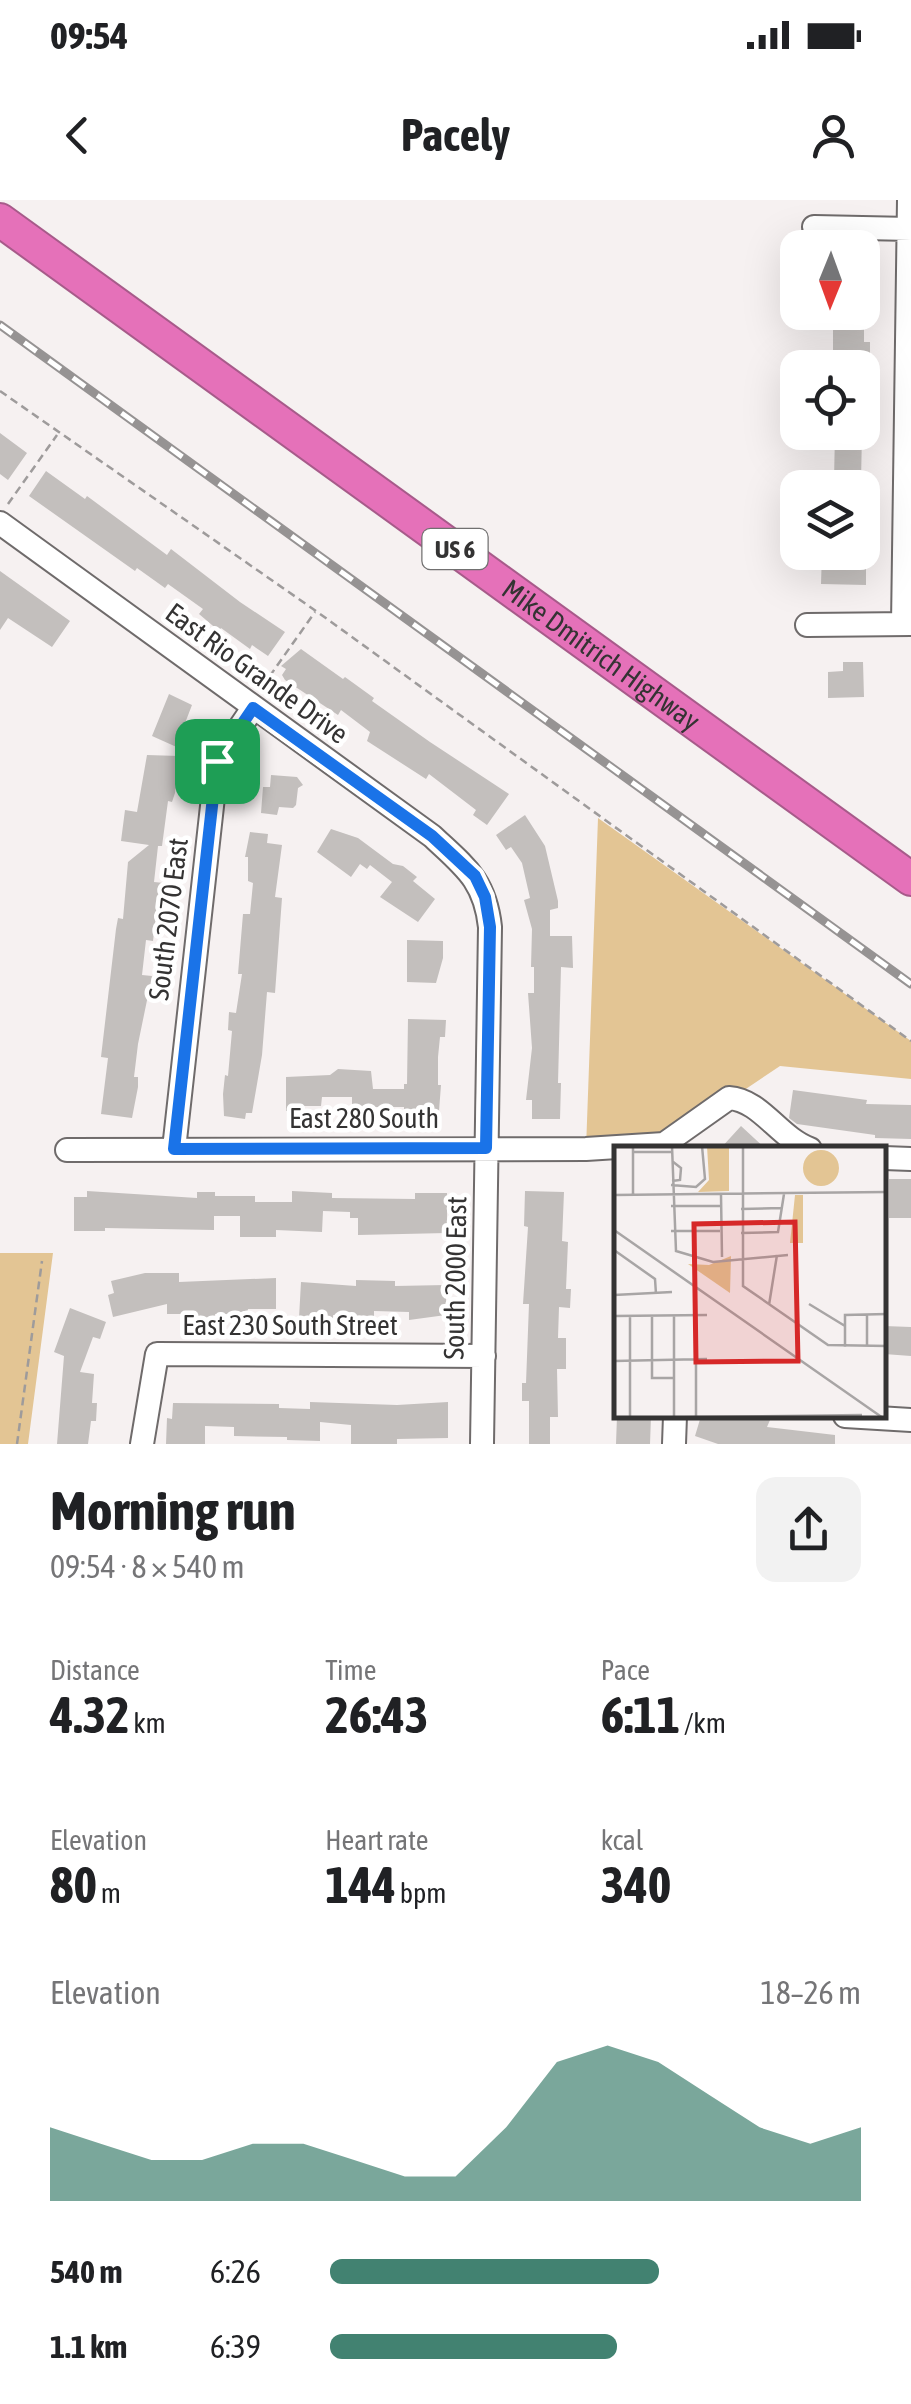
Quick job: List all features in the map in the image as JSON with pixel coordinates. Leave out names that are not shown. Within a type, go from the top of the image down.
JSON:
[{"type":"highway","name":"Mike Dmitrich Highway","points":[[0,220],[911,878]]},
{"type":"street","points":[[807,625],[907,624],[909,200]]},
{"type":"street","points":[[814,227],[910,229]]},
{"type":"street","name":"East Rio Grande Drive","points":[[4,514],[432,836],[475,876]]},
{"type":"street","name":"South 2070 East","points":[[174,1149],[217,761],[255,700]]},
{"type":"street","name":"South 2000 East","points":[[475,876],[485,897],[490,927],[482,1444]]},
{"type":"street","name":"East 280 South","points":[[664,1146],[729,1098],[741,1099],[783,1134],[805,1146]]},
{"type":"street","name":"East 280 South","points":[[67,1150],[614,1148]]},
{"type":"street","points":[[886,1158],[911,1159]]},
{"type":"street","name":"East 230 South Street","points":[[142,1444],[157,1354],[484,1356]]},
{"type":"street","points":[[886,1418],[911,1420]]},
{"type":"street","points":[[674,1444],[675,1419]]},
{"type":"path","points":[[0,391],[316,612],[911,1041]]},
{"type":"path","points":[[4,514],[58,434]]},
{"type":"path","points":[[255,700],[316,612]]},
{"type":"path","points":[[16,1444],[42,1260]]},
{"type":"shaded area","points":[[598,818],[911,1041],[911,1079],[780,1066],[664,1144],[586,1149]]},
{"type":"shaded area","points":[[0,1253],[53,1253],[28,1444],[0,1444]]},
{"type":"building","points":[[833,330],[864,330],[864,342],[870,342],[870,350],[833,350]]},
{"type":"building","points":[[0,433],[27,453],[8,480],[0,474]]},
{"type":"building","points":[[835,450],[862,450],[861,470],[834,470]]},
{"type":"building","points":[[46,471],[167,555],[171,549],[285,632],[268,656],[252,645],[250,649],[221,628],[219,631],[199,614],[203,609],[168,584],[165,588],[137,568],[135,571],[29,496]]},
{"type":"building","points":[[821,570],[866,570],[866,585],[821,584]]},
{"type":"building","points":[[0,571],[70,621],[52,647],[8,618],[0,630]]},
{"type":"building","points":[[301,649],[509,794],[487,825],[473,815],[476,810],[429,774],[426,779],[367,741],[370,732],[341,710],[338,715],[285,680],[282,675],[286,669],[281,666]]},
{"type":"building","points":[[843,662],[863,662],[864,697],[828,698],[828,672],[843,671]]},
{"type":"building","points":[[169,694],[192,705],[182,731],[188,733],[181,749],[152,736]]},
{"type":"building","points":[[147,755],[179,756],[175,793],[172,802],[168,801],[162,846],[158,846],[154,882],[164,883],[153,941],[146,940],[142,975],[152,976],[138,1044],[134,1077],[138,1077],[138,1087],[132,1118],[101,1114],[108,1058],[101,1057],[128,862],[149,845],[121,841],[125,810],[137,812]]},
{"type":"building","points":[[271,775],[297,777],[303,785],[298,788],[296,805],[279,807],[277,815],[261,813],[263,787],[270,787]]},
{"type":"building","points":[[525,815],[545,846],[558,901],[558,908],[550,910],[550,936],[572,936],[573,968],[561,967],[560,1119],[532,1119],[532,1100],[526,1100],[532,1048],[528,993],[534,993],[534,967],[532,929],[524,900],[530,898],[522,863],[496,835]]},
{"type":"building","points":[[331,829],[358,838],[417,877],[413,881],[435,899],[418,922],[380,897],[392,882],[370,865],[367,869],[360,864],[351,877],[317,852]]},
{"type":"building","points":[[250,832],[268,834],[267,843],[282,845],[275,897],[282,898],[275,993],[267,992],[252,1113],[246,1113],[245,1119],[224,1116],[223,1094],[232,1031],[228,1030],[229,1012],[236,1013],[242,974],[238,974],[243,914],[250,914],[253,883],[248,881],[245,857]]},
{"type":"building","points":[[407,940],[443,941],[436,983],[407,982]]},
{"type":"building","points":[[408,1019],[446,1020],[438,1057],[439,1111],[430,1111],[430,1116],[404,1116],[404,1107],[352,1107],[352,1097],[322,1097],[321,1106],[286,1111],[286,1077],[330,1075],[338,1069],[371,1071],[373,1089],[404,1089]]},
{"type":"building","points":[[793,1090],[867,1100],[866,1104],[911,1105],[911,1139],[875,1138],[797,1124],[789,1118]]},
{"type":"building","points":[[741,1126],[763,1146],[723,1146]]},
{"type":"building","points":[[889,1179],[911,1179],[911,1218],[889,1218]]},
{"type":"building","points":[[87,1191],[197,1198],[197,1192],[215,1192],[215,1196],[255,1196],[255,1202],[292,1202],[292,1191],[332,1193],[332,1198],[415,1199],[415,1193],[447,1193],[447,1233],[358,1235],[358,1218],[350,1218],[350,1212],[323,1211],[322,1232],[276,1230],[276,1237],[240,1237],[240,1216],[214,1216],[214,1230],[74,1231],[74,1197],[87,1197]]},
{"type":"building","points":[[525,1191],[564,1192],[562,1241],[568,1242],[566,1289],[571,1289],[570,1308],[559,1307],[558,1338],[566,1338],[566,1369],[557,1369],[558,1417],[550,1417],[550,1444],[529,1444],[529,1401],[522,1401],[529,1304],[523,1304],[528,1227],[524,1226]]},
{"type":"building","points":[[145,1273],[179,1273],[179,1282],[276,1278],[276,1309],[188,1318],[188,1314],[167,1314],[167,1304],[113,1317],[108,1295],[114,1293],[111,1281]]},
{"type":"building","points":[[356,1280],[395,1281],[395,1286],[446,1285],[446,1315],[409,1320],[409,1312],[374,1311],[374,1316],[333,1315],[333,1320],[299,1318],[301,1282],[356,1286]]},
{"type":"building","points":[[70,1308],[106,1322],[100,1339],[93,1337],[80,1372],[94,1374],[92,1403],[97,1403],[96,1421],[91,1421],[88,1444],[57,1444],[64,1356],[54,1352]]},
{"type":"building","points":[[886,1326],[911,1327],[911,1356],[886,1354]]},
{"type":"building","points":[[310,1402],[448,1402],[448,1438],[351,1444],[351,1425],[320,1422],[320,1441],[234,1436],[234,1427],[205,1426],[205,1444],[166,1444],[167,1418],[172,1419],[173,1403],[279,1404],[279,1408],[310,1409]]},
{"type":"building","points":[[617,1419],[651,1419],[650,1444],[616,1444]]},
{"type":"building","points":[[700,1419],[768,1419],[767,1427],[835,1435],[835,1444],[718,1444],[695,1436]]},
{"type":"railway","points":[[0,325],[911,984]]},
{"type":"route","points":[[253,708],[432,836],[475,876],[485,897],[490,927],[486,1148],[174,1149],[217,761],[253,708]]}]
